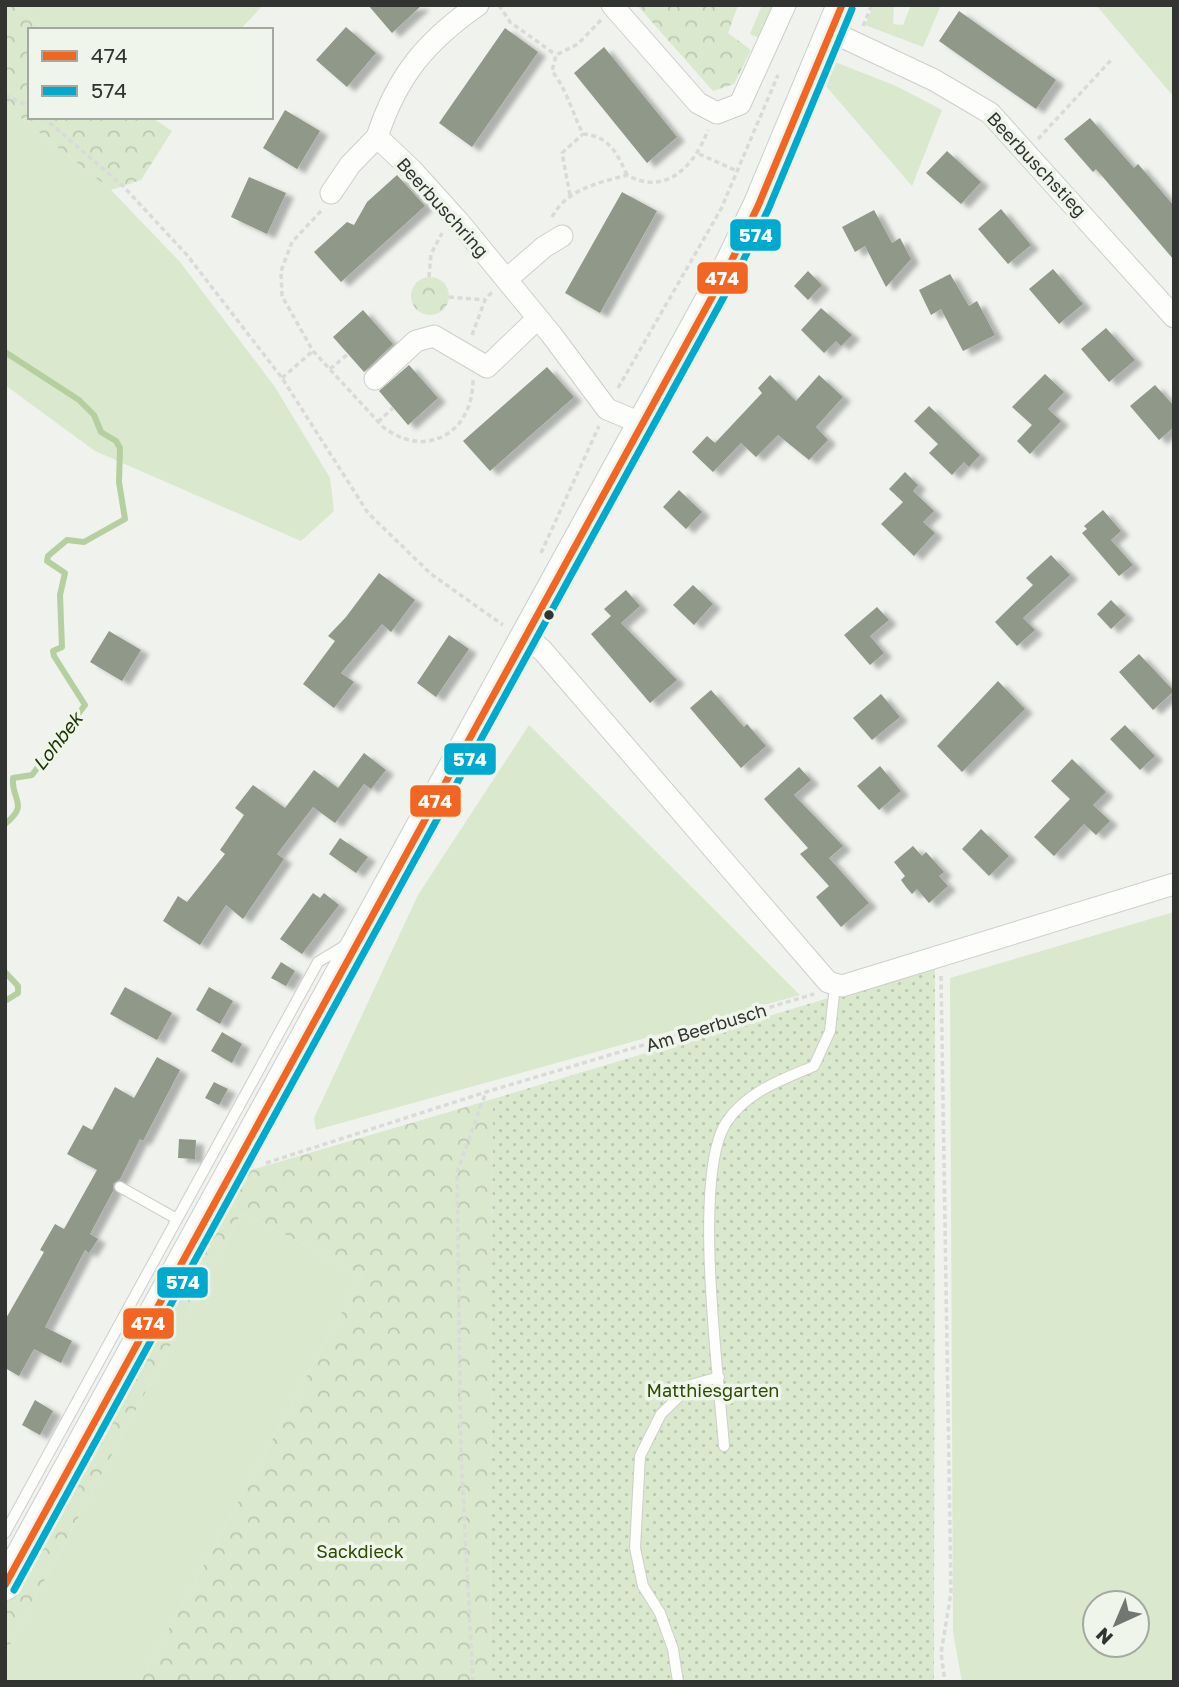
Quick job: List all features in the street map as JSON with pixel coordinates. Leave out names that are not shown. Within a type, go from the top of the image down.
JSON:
[{"type":"street","points":[[331,193],[350,165],[377,137],[391,101],[408,72],[442,30],[478,5]]},
{"type":"street","points":[[607,12],[698,103],[717,114],[740,104],[785,5]]},
{"type":"street","points":[[5,1585],[643,424],[752,218],[834,14]]},
{"type":"street","name":"Beerbuschstieg","points":[[834,14],[977,103],[1027,151],[1174,317]]},
{"type":"street","name":"Beerbuschring","points":[[377,137],[412,170],[507,279],[607,409]]},
{"type":"street","points":[[507,279],[544,247],[562,236]]},
{"type":"street","points":[[374,379],[416,341],[434,336],[487,367],[538,318]]},
{"type":"street","points":[[607,409],[643,424]]},
{"type":"street","points":[[527,636],[543,651],[828,982],[835,985],[842,986],[941,957],[1174,884]]},
{"type":"lane","points":[[5,1533],[317,962],[363,934]]},
{"type":"lane","points":[[724,1447],[710,1257],[710,1177],[717,1140],[727,1122],[759,1090],[814,1066],[830,1031],[835,985]]},
{"type":"lane","points":[[120,1188],[177,1219]]},
{"type":"lane","points":[[678,1682],[673,1649],[660,1613],[643,1586],[635,1549],[640,1456],[661,1414],[691,1385],[719,1377]]},
{"type":"path","points":[[499,5],[510,22],[555,55]]},
{"type":"path","points":[[555,55],[578,44],[607,12]]},
{"type":"path","points":[[555,55],[552,71],[567,90],[570,106],[583,134]]},
{"type":"path","points":[[1027,151],[1112,59]]},
{"type":"path","points":[[540,555],[607,409],[720,209],[781,69]]},
{"type":"path","points":[[5,95],[28,106]]},
{"type":"path","points":[[570,195],[562,153],[583,134],[593,135],[614,147],[627,175],[639,182],[674,179],[699,154],[713,116],[717,114]]},
{"type":"path","points":[[45,119],[123,186],[187,255],[282,378],[368,513],[431,574],[506,628],[527,636]]},
{"type":"path","points":[[699,154],[737,171]]},
{"type":"path","points":[[544,247],[553,214],[570,195],[595,184],[627,175]]},
{"type":"path","points":[[429,277],[435,241],[455,218]]},
{"type":"path","points":[[450,297],[485,300]]},
{"type":"path","points":[[282,378],[313,351]]},
{"type":"path","points":[[330,369],[348,354]]},
{"type":"path","points":[[378,422],[393,408]]},
{"type":"path","points":[[941,957],[951,1593],[941,1653],[945,1682]]},
{"type":"path","name":"Am Beerbusch","points":[[238,1162],[252,1167],[486,1091],[656,1042],[835,985]]},
{"type":"path","points":[[473,1682],[461,1456],[457,1172],[486,1091]]},
{"type":"green space","points":[[5,5],[15,5],[42,28],[28,28],[28,119],[154,119],[172,131],[141,180],[111,190],[5,105]]},
{"type":"green space","points":[[15,5],[263,5],[242,28],[42,28]]},
{"type":"green space","points":[[637,5],[738,5],[728,33],[751,50],[734,84],[713,91]]},
{"type":"green space","points":[[762,5],[776,5],[762,39],[750,34]]},
{"type":"green space","points":[[874,5],[894,5],[893,24],[903,25],[911,5],[941,5],[923,47],[865,25]]},
{"type":"green space","points":[[1096,5],[1174,5],[1174,97]]},
{"type":"green space","points":[[835,62],[896,86],[942,110],[912,186],[825,85]]},
{"type":"green space","points":[[5,105],[111,190],[180,262],[275,387],[330,478],[334,511],[301,541],[95,451],[5,385]]},
{"type":"green space","points":[[430,277],[444,282],[449,296],[444,310],[430,315],[416,310],[411,296],[416,282]]},
{"type":"green space","points":[[529,725],[800,995],[316,1130],[314,1118],[418,895]]},
{"type":"green space","points":[[1174,912],[1174,1682],[962,1682],[953,1632],[950,978]]},
{"type":"green space","name":"Matthiesgarten","points":[[935,966],[934,1682],[490,1682],[493,1099]]},
{"type":"green space","name":"Sackdieck","points":[[493,1099],[490,1682],[140,1682],[362,1275],[242,1212],[5,1654],[5,1603],[238,1174]]},
{"type":"green space","points":[[242,1212],[362,1275],[140,1682],[5,1682],[5,1654]]},
{"type":"building","points":[[368,5],[422,5],[392,33]]},
{"type":"building","points":[[959,11],[1056,80],[1036,109],[939,41]]},
{"type":"building","points":[[346,27],[376,53],[347,87],[316,60]]},
{"type":"building","points":[[505,28],[538,52],[472,147],[439,123]]},
{"type":"building","points":[[604,47],[677,137],[647,163],[574,73]]},
{"type":"building","points":[[285,110],[320,131],[297,169],[263,148]]},
{"type":"building","points":[[1090,118],[1134,168],[1138,164],[1174,206],[1174,260],[1096,169],[1093,172],[1064,139]]},
{"type":"building","points":[[947,151],[981,182],[961,204],[926,173]]},
{"type":"building","points":[[397,175],[425,206],[341,282],[314,252],[347,222],[354,225],[367,202]]},
{"type":"building","points":[[249,177],[286,193],[267,234],[231,217]]},
{"type":"building","points":[[622,192],[657,211],[600,313],[565,293]]},
{"type":"building","points":[[1001,209],[1031,245],[1008,264],[978,229]]},
{"type":"building","points":[[874,210],[892,243],[900,238],[911,259],[886,287],[865,246],[855,252],[842,227]]},
{"type":"building","points":[[1053,269],[1083,304],[1059,324],[1029,289]]},
{"type":"building","points":[[808,271],[822,285],[808,300],[794,286]]},
{"type":"building","points":[[950,274],[969,306],[977,301],[995,335],[963,351],[941,309],[931,315],[919,290]]},
{"type":"building","points":[[821,308],[852,335],[841,346],[836,341],[824,353],[801,330]]},
{"type":"building","points":[[363,310],[393,344],[364,372],[333,337]]},
{"type":"building","points":[[1106,328],[1135,360],[1109,382],[1081,349]]},
{"type":"building","points":[[409,365],[438,398],[408,425],[379,391]]},
{"type":"building","points":[[547,367],[574,397],[490,471],[463,441]]},
{"type":"building","points":[[1045,374],[1064,392],[1048,409],[1061,421],[1030,454],[1017,441],[1032,425],[1012,407]]},
{"type":"building","points":[[770,375],[796,401],[819,375],[843,397],[816,427],[828,440],[809,460],[778,435],[756,457],[741,443],[713,472],[692,452],[707,436],[715,443],[762,393],[758,388]]},
{"type":"building","points":[[1155,385],[1174,406],[1174,427],[1159,440],[1130,406]]},
{"type":"building","points":[[929,406],[980,455],[969,467],[964,462],[952,475],[929,453],[938,444],[914,421]]},
{"type":"building","points":[[905,472],[918,485],[913,491],[934,511],[923,522],[935,533],[914,556],[881,524],[903,502],[889,489]]},
{"type":"building","points":[[679,490],[702,512],[686,529],[663,507]]},
{"type":"building","points":[[1103,510],[1121,531],[1111,540],[1133,565],[1119,576],[1082,533],[1087,529],[1084,526]]},
{"type":"building","points":[[1051,555],[1070,575],[1023,618],[1035,630],[1017,646],[995,622],[1033,585],[1026,578]]},
{"type":"building","points":[[379,573],[415,600],[391,632],[382,624],[341,673],[354,682],[334,708],[303,684],[335,641],[328,636]]},
{"type":"building","points":[[693,585],[713,604],[694,625],[673,605]]},
{"type":"building","points":[[626,590],[640,606],[621,623],[677,680],[650,703],[591,634],[611,616],[604,609]]},
{"type":"building","points":[[1111,600],[1126,615],[1111,629],[1097,614]]},
{"type":"building","points":[[877,607],[889,620],[870,636],[884,653],[870,665],[844,635]]},
{"type":"building","points":[[109,631],[141,650],[122,681],[90,662]]},
{"type":"building","points":[[449,635],[469,649],[436,697],[417,683]]},
{"type":"building","points":[[1139,654],[1174,691],[1153,710],[1119,672]]},
{"type":"building","points":[[998,681],[1025,709],[962,772],[937,746]]},
{"type":"building","points":[[711,690],[744,727],[747,724],[766,746],[741,768],[690,708]]},
{"type":"building","points":[[881,694],[900,717],[872,740],[853,718]]},
{"type":"building","points":[[1125,725],[1155,756],[1140,770],[1110,739]]},
{"type":"building","points":[[364,753],[386,770],[371,789],[364,784],[335,823],[313,807],[277,854],[284,859],[243,919],[226,905],[200,945],[163,921],[178,896],[187,902],[225,854],[220,850],[244,815],[235,808],[253,785],[285,808],[314,770],[338,788]]},
{"type":"building","points":[[1072,759],[1106,792],[1093,805],[1110,821],[1096,835],[1084,824],[1054,856],[1034,837],[1070,799],[1051,781]]},
{"type":"building","points":[[880,766],[901,791],[879,810],[857,786]]},
{"type":"building","points":[[799,767],[811,780],[794,795],[843,846],[829,858],[869,903],[841,927],[816,897],[829,886],[800,854],[808,848],[764,799]]},
{"type":"building","points":[[981,829],[1009,856],[989,876],[962,849]]},
{"type":"building","points":[[340,838],[368,857],[356,873],[329,854]]},
{"type":"building","points":[[913,846],[922,856],[926,852],[944,872],[939,876],[948,886],[929,903],[917,889],[912,894],[906,887],[901,880],[905,876],[894,862]]},
{"type":"building","points":[[313,893],[320,898],[324,893],[339,905],[302,954],[280,939]]},
{"type":"building","points":[[281,962],[295,971],[286,986],[271,978]]},
{"type":"building","points":[[125,987],[172,1013],[157,1040],[110,1014]]},
{"type":"building","points":[[209,987],[233,1001],[220,1024],[196,1010]]},
{"type":"building","points":[[222,1032],[242,1044],[232,1063],[211,1051]]},
{"type":"building","points":[[157,1057],[180,1070],[143,1141],[140,1139],[120,1179],[113,1184],[113,1191],[90,1234],[98,1239],[89,1253],[85,1250],[45,1327],[72,1341],[61,1363],[34,1349],[19,1376],[5,1368],[5,1320],[44,1252],[40,1250],[55,1224],[64,1229],[97,1170],[67,1154],[83,1125],[92,1130],[115,1087],[134,1098]]},
{"type":"building","points":[[214,1082],[228,1089],[219,1105],[205,1098]]},
{"type":"building","points":[[179,1139],[196,1140],[195,1159],[178,1158]]},
{"type":"building","points":[[35,1400],[53,1411],[40,1435],[22,1425]]},
{"type":"waterway","name":"Lohbek","points":[[5,352],[79,400],[94,415],[101,432],[116,441],[120,448],[119,482],[125,519],[84,542],[67,540],[48,556],[47,561],[65,573],[60,595],[62,647],[53,651],[54,656],[85,705],[32,775],[13,778],[18,806],[17,811],[5,824]]},
{"type":"waterway","name":"Lohbek","points":[[5,972],[18,986],[18,993],[5,1001]]},
{"type":"transit line","name":"474","points":[[5,1585],[729,266],[758,206],[842,5]]},
{"type":"transit line","name":"574","points":[[14,1590],[738,271],[768,210],[852,9]]}]
